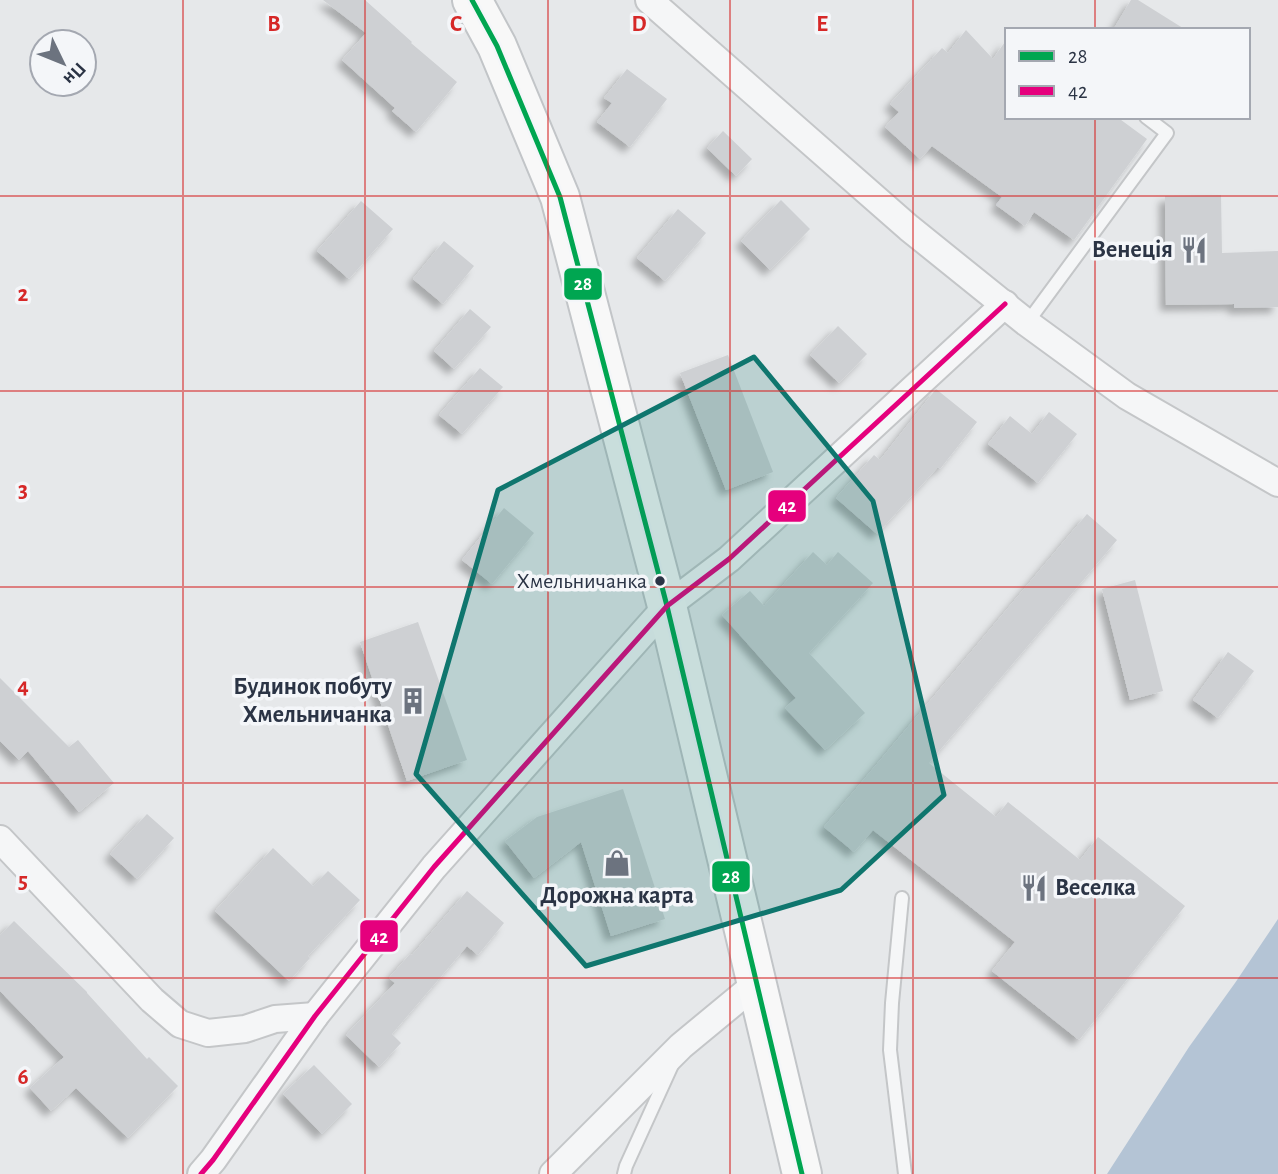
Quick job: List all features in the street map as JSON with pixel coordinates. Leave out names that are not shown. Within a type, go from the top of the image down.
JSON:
[{"type":"main road","points":[[472,0],[497,46],[560,197],[667,606],[802,1174]]},
{"type":"street","points":[[649,0],[909,228],[1027,323],[1127,396],[1278,483]]},
{"type":"street","points":[[201,1174],[316,1016],[434,867],[667,606],[729,559],[1005,304]]},
{"type":"street","points":[[0,839],[152,1000],[180,1024],[208,1033],[245,1029],[275,1019],[316,1016]]},
{"type":"street","points":[[553,1174],[681,1046],[756,984]]},
{"type":"lane","points":[[1027,323],[1167,133],[1149,119]]},
{"type":"lane","points":[[902,898],[890,1050],[905,1174]]},
{"type":"lane","points":[[624,1174],[681,1046]]},
{"type":"highlighted area","points":[[754,357],[873,501],[944,795],[841,890],[586,966],[416,774],[498,490]]},
{"type":"water","points":[[1278,919],[1278,1174],[1107,1174],[1189,1047]]},
{"type":"building","points":[[323,0],[365,0],[457,82],[416,132],[392,111],[395,108],[342,60],[366,33]]},
{"type":"building","points":[[1131,0],[1138,0],[1183,28],[1114,28]]},
{"type":"building","points":[[966,30],[993,59],[1005,42],[1005,119],[1120,119],[1147,139],[1074,240],[1034,212],[1025,226],[996,205],[1002,197],[932,146],[920,159],[885,127],[899,112],[890,104],[942,48],[948,53]]},
{"type":"building","points":[[627,69],[667,99],[630,147],[597,122],[612,103],[604,98]]},
{"type":"building","points":[[723,131],[752,159],[736,176],[707,148]]},
{"type":"building","points":[[1221,195],[1222,253],[1278,251],[1278,307],[1234,308],[1234,304],[1166,305],[1165,196]]},
{"type":"building","points":[[781,200],[810,229],[770,270],[741,241]]},
{"type":"building","points":[[361,201],[393,229],[349,279],[317,251]]},
{"type":"building","points":[[678,209],[706,233],[665,281],[637,258]]},
{"type":"building","points":[[444,241],[474,266],[443,304],[413,279]]},
{"type":"building","points":[[470,309],[491,327],[454,369],[434,351]]},
{"type":"building","points":[[838,326],[867,354],[839,383],[810,355]]},
{"type":"building","points":[[728,355],[773,472],[726,490],[680,373]]},
{"type":"building","points":[[480,368],[503,387],[462,434],[439,415]]},
{"type":"building","points":[[936,389],[977,422],[940,469],[938,467],[877,534],[836,498],[874,455],[880,460]]},
{"type":"building","points":[[1049,412],[1077,434],[1038,483],[988,444],[1010,416],[1032,434]]},
{"type":"building","points":[[504,508],[534,533],[492,584],[462,560]]},
{"type":"building","points":[[1087,514],[1117,540],[929,763],[996,817],[1008,802],[1080,860],[1098,837],[1185,906],[1079,1040],[992,971],[1015,942],[873,830],[854,852],[824,827]]},
{"type":"building","points":[[813,552],[827,565],[838,552],[873,583],[809,653],[865,713],[825,750],[785,708],[796,698],[722,615],[750,591],[764,606]]},
{"type":"building","points":[[1135,580],[1163,691],[1130,700],[1102,589]]},
{"type":"building","name":"Будинок побуту Хмельничанка","points":[[418,622],[467,760],[407,781],[360,642]]},
{"type":"building","points":[[1228,652],[1254,671],[1218,718],[1193,700]]},
{"type":"building","points":[[0,678],[69,747],[78,740],[114,783],[79,812],[28,751],[19,760],[0,741]]},
{"type":"building","points":[[623,789],[665,919],[611,936],[581,842],[534,878],[505,841],[537,817]]},
{"type":"building","points":[[147,814],[174,838],[137,879],[110,854]]},
{"type":"building","points":[[273,848],[313,886],[328,871],[360,900],[308,956],[310,958],[289,981],[215,911]]},
{"type":"building","points":[[467,891],[504,923],[478,955],[467,946],[392,1034],[401,1043],[379,1067],[346,1035],[395,983],[389,978]]},
{"type":"building","points":[[14,921],[87,992],[147,1059],[149,1057],[178,1086],[128,1138],[76,1088],[51,1111],[30,1088],[64,1057],[0,991],[0,935]]},
{"type":"building","points":[[314,1065],[352,1104],[322,1134],[283,1094]]},
{"type":"transit line","name":"28","points":[[472,0],[497,46],[560,197],[667,606],[802,1174]]},
{"type":"transit line","name":"42","points":[[201,1174],[315,1016],[434,867],[667,606],[729,559],[1005,304]]},
{"type":"place","name":"Венеція","points":[[1194,250]]},
{"type":"place","name":"Хмельничанка","points":[[660,581]]},
{"type":"place","name":"Будинок побуту Хмельничанка","points":[[413,701]]},
{"type":"place","name":"Дорожна карта","points":[[617,863]]},
{"type":"place","name":"Веселка","points":[[1034,888]]}]
